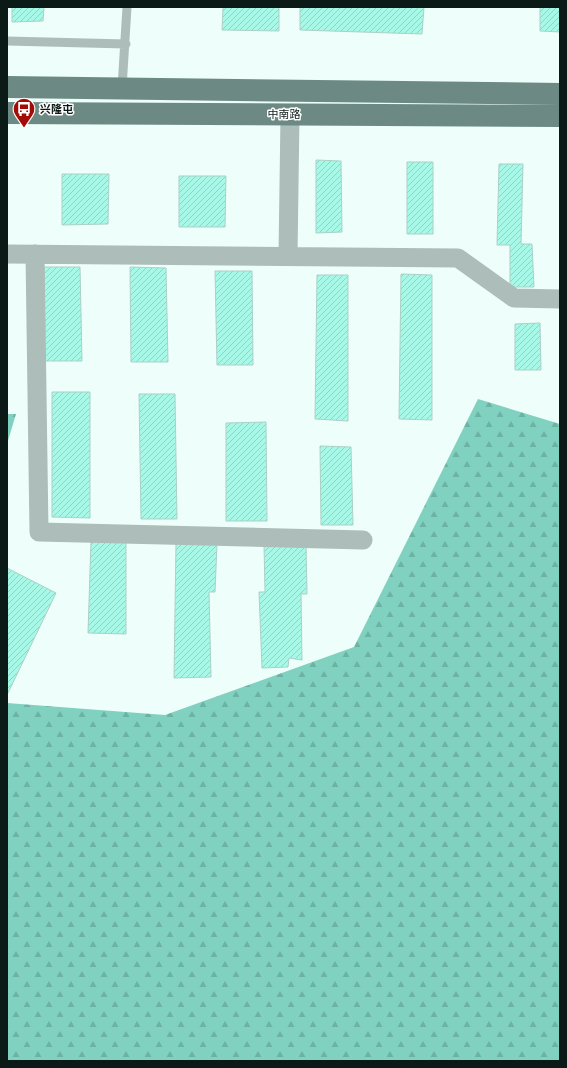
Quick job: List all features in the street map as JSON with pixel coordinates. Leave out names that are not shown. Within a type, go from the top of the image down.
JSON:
[{"type":"main road","points":[[7,87],[560,94]]},
{"type":"main road","name":"中南路","points":[[7,113],[560,116]]},
{"type":"street","points":[[288,256],[290,114]]},
{"type":"street","points":[[7,254],[458,258],[514,298],[560,299]]},
{"type":"street","points":[[35,254],[39,532],[363,540]]},
{"type":"lane","points":[[122,88],[126,44],[127,7]]},
{"type":"lane","points":[[7,42],[126,44]]},
{"type":"green space","points":[[478,399],[560,424],[560,1061],[7,1061],[7,703],[165,715],[354,647]]},
{"type":"green space","points":[[7,414],[16,414],[7,444]]},
{"type":"building","points":[[12,7],[44,7],[43,21],[12,22]]},
{"type":"building","points":[[223,7],[279,7],[279,31],[222,30]]},
{"type":"building","points":[[300,7],[424,7],[422,34],[300,30]]},
{"type":"building","points":[[540,7],[560,7],[560,32],[540,31]]},
{"type":"building","points":[[316,160],[341,161],[342,232],[316,233]]},
{"type":"building","points":[[407,162],[433,162],[433,234],[407,234]]},
{"type":"building","points":[[499,164],[523,164],[521,244],[532,244],[534,287],[510,287],[510,245],[497,245]]},
{"type":"building","points":[[62,174],[109,174],[108,224],[62,225]]},
{"type":"building","points":[[179,176],[226,176],[225,227],[179,227]]},
{"type":"building","points":[[44,267],[80,267],[82,361],[45,361]]},
{"type":"building","points":[[130,267],[166,268],[168,362],[131,362]]},
{"type":"building","points":[[215,271],[252,271],[253,365],[217,365]]},
{"type":"building","points":[[401,274],[432,275],[432,420],[399,419]]},
{"type":"building","points":[[317,275],[348,275],[348,421],[315,419]]},
{"type":"building","points":[[540,323],[541,370],[515,370],[515,324]]},
{"type":"building","points":[[52,392],[90,392],[90,518],[52,517]]},
{"type":"building","points":[[139,394],[175,394],[177,519],[141,519]]},
{"type":"building","points":[[266,422],[267,521],[226,521],[226,423]]},
{"type":"building","points":[[320,446],[351,447],[353,525],[321,525]]},
{"type":"building","points":[[91,541],[126,542],[126,634],[88,633]]},
{"type":"building","points":[[176,543],[217,544],[215,592],[209,592],[211,677],[174,678]]},
{"type":"building","points":[[264,544],[306,544],[307,594],[301,594],[302,660],[289,658],[288,667],[262,668],[259,592],[265,592]]},
{"type":"building","points":[[7,568],[56,593],[8,693],[7,693]]},
{"type":"place","name":"兴隆屯","points":[[24,128]]}]
